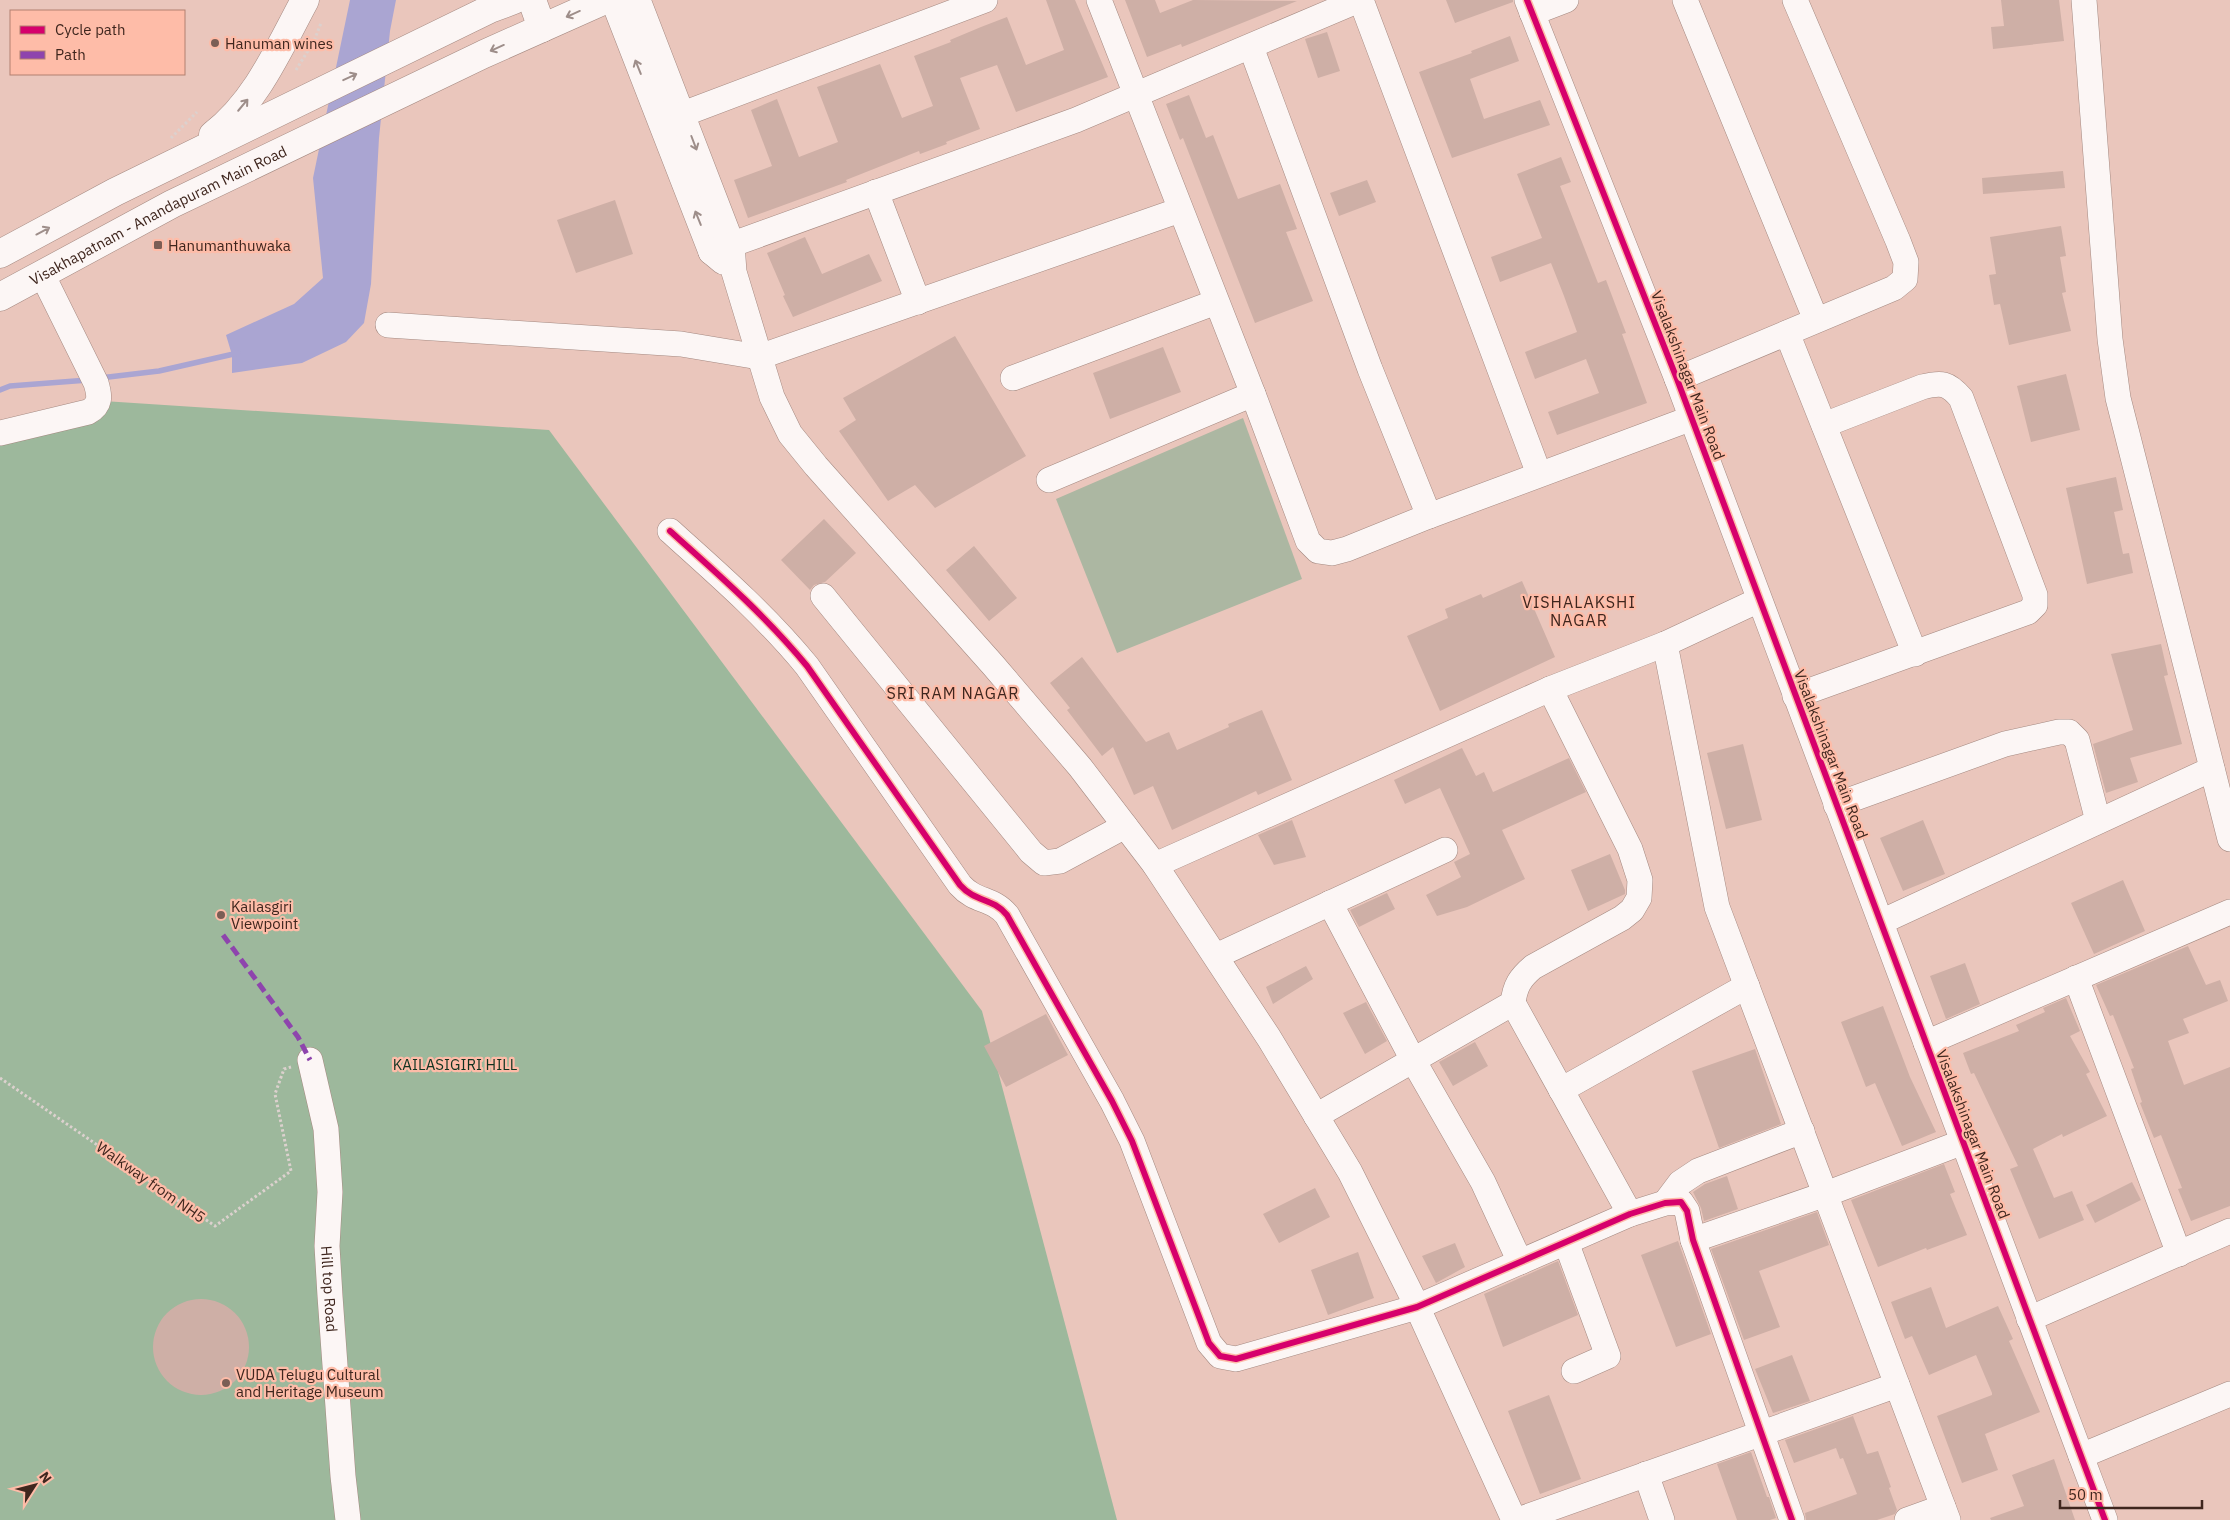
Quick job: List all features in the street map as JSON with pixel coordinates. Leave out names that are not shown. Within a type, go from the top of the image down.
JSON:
[{"type":"main road","points":[[0,254],[180,160],[300,86],[400,54],[496,6],[514,0]]},
{"type":"main road","points":[[532,0],[542,28],[605,0]]},
{"type":"main road","points":[[180,160],[228,124],[255,91],[314,9]]},
{"type":"main road","name":"Visakhapatnam - Anandapuram Main Road","points":[[0,297],[172,204],[542,28]]},
{"type":"street","points":[[612,0],[734,272],[772,397],[790,434],[1080,767],[1155,865],[1216,956],[1269,1038],[1350,1172],[1417,1307],[1514,1520]]},
{"type":"street","points":[[638,0],[683,114],[722,248]]},
{"type":"street","points":[[683,114],[985,0]]},
{"type":"street","points":[[1099,0],[1308,540],[1318,551],[1332,552],[1347,549],[1539,474],[1692,418]]},
{"type":"street","points":[[722,248],[1076,120],[1360,0],[1539,474]]},
{"type":"street","points":[[1530,7],[1566,0]]},
{"type":"street","points":[[1685,0],[1816,320]]},
{"type":"street","points":[[1677,379],[1894,288],[1905,279],[1906,262],[1795,0]]},
{"type":"street","points":[[2084,0],[2110,339],[2118,398],[2230,839]]},
{"type":"street","name":"Visalakshinagar Main Road","points":[[1530,7],[1692,418],[2105,1520]]},
{"type":"street","points":[[1251,47],[1370,369],[1429,516]]},
{"type":"street","points":[[876,192],[918,302]]},
{"type":"street","points":[[388,325],[682,344],[759,357],[1180,210]]},
{"type":"street","points":[[0,433],[77,415],[95,408],[100,400],[96,383],[80,348],[42,274]]},
{"type":"street","points":[[1012,378],[1216,302]]},
{"type":"street","points":[[1787,333],[1916,654]]},
{"type":"street","points":[[1795,696],[1916,654],[2028,612],[2035,605],[2035,594],[1961,398],[1951,386],[1936,384],[1824,425]]},
{"type":"street","points":[[1049,480],[1253,394]]},
{"type":"street","points":[[670,531],[750,603],[807,666],[960,885],[973,897],[1000,907],[1007,915],[1112,1101],[1132,1141],[1209,1343],[1220,1356],[1236,1359],[1417,1307],[1630,1214],[1665,1203],[1681,1202],[1687,1211],[1693,1240],[1760,1434],[1792,1520]]},
{"type":"street","points":[[822,596],[1032,852],[1044,863],[1060,861],[1125,826]]},
{"type":"street","points":[[1155,865],[1550,689],[1664,644],[1760,600]]},
{"type":"street","points":[[1664,644],[1717,907],[1946,1514],[1907,1520]]},
{"type":"street","points":[[1550,689],[1630,849],[1640,880],[1639,898],[1632,910],[1622,918],[1533,967],[1522,976],[1515,988],[1513,1002],[1630,1214]]},
{"type":"street","points":[[1836,805],[2005,744],[2059,732],[2069,732],[2077,740],[2098,821]]},
{"type":"street","points":[[1881,922],[2212,769]]},
{"type":"street","points":[[1216,956],[1445,850]]},
{"type":"street","points":[[1330,903],[1414,1060],[1483,1182],[1520,1262]]},
{"type":"street","points":[[1926,1043],[2230,912]]},
{"type":"street","points":[[2076,978],[2179,1254]]},
{"type":"street","points":[[1561,1090],[1747,986]]},
{"type":"street","points":[[1316,1116],[1513,1002]]},
{"type":"street","name":"Hill top Road","points":[[310,1060],[326,1129],[330,1192],[327,1246],[342,1476],[348,1520]]},
{"type":"street","points":[[1665,1203],[1680,1183],[1698,1171],[1802,1131]]},
{"type":"street","points":[[1693,1240],[1826,1194],[1963,1142]]},
{"type":"street","points":[[2030,1318],[2230,1231]]},
{"type":"street","points":[[1566,1242],[1608,1356],[1574,1371]]},
{"type":"street","points":[[1518,1520],[1897,1384]]},
{"type":"street","points":[[2081,1456],[2230,1394]]},
{"type":"street","points":[[1646,1474],[1662,1520]]},
{"type":"path","points":[[300,86],[314,41],[314,9]]},
{"type":"green space","name":"KAILASIGIRI HILL","points":[[88,400],[549,430],[982,1011],[1117,1520],[0,1520],[0,438]]},
{"type":"green space","points":[[1243,418],[1302,579],[1117,653],[1056,499]]},
{"type":"shaded area","points":[[350,0],[396,0],[390,31],[379,138],[371,284],[364,323],[346,342],[302,363],[232,373],[232,355],[226,335],[294,304],[323,278],[313,178]]},
{"type":"building","points":[[1046,0],[1075,0],[1108,77],[1016,112],[997,65],[960,78],[980,129],[946,142],[947,144],[920,154],[919,151],[846,180],[847,182],[748,218],[734,180],[772,166],[751,110],[777,99],[799,157],[838,142],[817,87],[880,64],[902,118],[933,106],[914,56],[951,42],[950,40],[1007,17],[1026,65],[1064,50]]},
{"type":"building","points":[[1125,0],[1155,0],[1160,13],[1193,0],[1297,1],[1182,47],[1181,44],[1147,57]]},
{"type":"building","points":[[1446,0],[1513,0],[1513,2],[1455,23]]},
{"type":"building","points":[[2001,0],[2059,0],[2064,41],[1993,49],[1991,27],[2004,26]]},
{"type":"building","points":[[1327,32],[1340,71],[1318,78],[1305,39]]},
{"type":"building","points":[[1510,36],[1519,61],[1470,79],[1484,119],[1540,100],[1550,125],[1452,158],[1419,72],[1472,53],[1471,51]]},
{"type":"building","points":[[1189,95],[1206,138],[1213,135],[1238,199],[1280,184],[1297,229],[1286,232],[1313,301],[1255,323],[1183,138],[1180,140],[1166,104]]},
{"type":"building","points":[[1561,157],[1571,182],[1560,186],[1598,283],[1606,280],[1626,333],[1622,334],[1647,403],[1557,435],[1548,412],[1599,393],[1586,359],[1535,379],[1525,352],[1577,332],[1564,296],[1551,263],[1500,282],[1491,257],[1542,238],[1517,174]]},
{"type":"building","points":[[2063,171],[2065,188],[1983,194],[1982,178]]},
{"type":"building","points":[[1367,180],[1376,202],[1339,216],[1330,193]]},
{"type":"building","points":[[615,200],[633,254],[576,273],[557,220]]},
{"type":"building","points":[[2061,226],[2066,256],[2060,257],[2066,292],[2062,293],[2071,331],[2009,345],[2000,304],[1994,305],[1989,275],[1996,274],[1990,237]]},
{"type":"building","points":[[805,237],[822,274],[869,254],[882,281],[793,317],[767,253]]},
{"type":"building","points":[[955,336],[1026,456],[935,508],[915,485],[888,501],[839,431],[856,420],[843,398]]},
{"type":"building","points":[[1163,347],[1181,392],[1110,419],[1093,373]]},
{"type":"building","points":[[2066,374],[2080,430],[2031,442],[2017,386]]},
{"type":"building","points":[[2116,477],[2123,510],[2114,512],[2123,554],[2129,553],[2133,573],[2087,584],[2066,488]]},
{"type":"building","points":[[824,519],[856,553],[825,582],[814,585],[810,590],[781,560]]},
{"type":"building","points":[[974,546],[1017,598],[989,621],[946,570]]},
{"type":"building","points":[[1522,581],[1555,657],[1440,711],[1407,636],[1448,618],[1445,609],[1481,594],[1483,598]]},
{"type":"building","points":[[2161,644],[2168,675],[2164,676],[2182,744],[2130,758],[2138,782],[2106,793],[2093,744],[2133,730],[2111,654]]},
{"type":"building","points":[[1082,657],[1146,742],[1169,732],[1177,750],[1229,727],[1228,724],[1262,710],[1292,780],[1258,795],[1256,791],[1172,830],[1153,786],[1134,795],[1113,747],[1102,756],[1067,710],[1070,708],[1050,683]]},
{"type":"building","points":[[1743,744],[1762,820],[1726,829],[1707,753]]},
{"type":"building","points":[[1462,748],[1476,776],[1484,772],[1493,792],[1569,758],[1586,792],[1502,830],[1525,879],[1467,907],[1437,916],[1426,895],[1461,877],[1454,862],[1470,854],[1440,788],[1405,804],[1394,780]]},
{"type":"building","points":[[1292,820],[1306,857],[1274,865],[1258,835]]},
{"type":"building","points":[[1923,820],[1945,874],[1903,891],[1880,838]]},
{"type":"building","points":[[1610,854],[1625,894],[1588,911],[1571,870]]},
{"type":"building","points":[[2123,880],[2145,931],[2094,954],[2071,903]]},
{"type":"building","points":[[1387,893],[1395,909],[1359,927],[1350,910]]},
{"type":"building","points":[[2188,946],[2206,985],[2220,980],[2228,1001],[2183,1019],[2189,1033],[2168,1041],[2184,1085],[2230,1067],[2230,1206],[2191,1221],[2178,1189],[2182,1188],[2161,1135],[2154,1138],[2140,1103],[2142,1102],[2131,1069],[2134,1068],[2113,1015],[2110,1016],[2096,985]]},
{"type":"building","points":[[1965,963],[1980,1004],[1946,1019],[1930,976]]},
{"type":"building","points":[[1306,966],[1313,979],[1273,1004],[1266,987]]},
{"type":"building","points":[[2066,998],[2080,1031],[2070,1036],[2090,1072],[2086,1074],[2107,1116],[2063,1137],[2062,1134],[2033,1149],[2054,1198],[2072,1191],[2084,1220],[2039,1239],[2010,1169],[2018,1166],[1974,1073],[1971,1074],[1963,1053],[2019,1031],[2016,1025],[2045,1012],[2043,1008]]},
{"type":"building","points":[[1366,1002],[1387,1041],[1365,1054],[1343,1013]]},
{"type":"building","points":[[1883,1006],[1910,1077],[1936,1132],[1902,1146],[1875,1083],[1866,1087],[1841,1022]]},
{"type":"building","points":[[1046,1014],[1068,1055],[1006,1087],[984,1046]]},
{"type":"building","points":[[1475,1042],[1488,1066],[1453,1086],[1439,1062]]},
{"type":"building","points":[[1755,1049],[1781,1124],[1719,1148],[1692,1071]]},
{"type":"building","points":[[1944,1164],[1955,1192],[1950,1194],[1967,1235],[1927,1250],[1926,1248],[1878,1267],[1851,1200]]},
{"type":"building","points":[[1727,1176],[1738,1209],[1704,1221],[1701,1208],[1693,1192],[1705,1184]]},
{"type":"building","points":[[2132,1182],[2141,1200],[2095,1223],[2086,1205]]},
{"type":"building","points":[[1315,1188],[1330,1217],[1279,1243],[1263,1214]]},
{"type":"building","points":[[1817,1212],[1829,1245],[1759,1271],[1780,1327],[1744,1340],[1711,1249]]},
{"type":"building","points":[[1678,1241],[1711,1334],[1676,1347],[1641,1255]]},
{"type":"building","points":[[1455,1243],[1465,1267],[1436,1283],[1422,1256]]},
{"type":"building","points":[[1358,1252],[1374,1298],[1328,1315],[1311,1270]]},
{"type":"building","points":[[1558,1261],[1578,1315],[1503,1347],[1484,1294]]},
{"type":"building","points":[[1931,1287],[1946,1328],[1998,1306],[2013,1339],[2009,1341],[2040,1412],[1985,1434],[1998,1470],[1962,1483],[1937,1416],[1992,1395],[1992,1393],[1976,1355],[1929,1375],[1912,1336],[1905,1339],[1891,1302]]},
{"type":"building","points":[[201,1299],[219,1303],[235,1313],[245,1329],[249,1347],[245,1365],[235,1381],[219,1391],[201,1395],[183,1391],[167,1381],[157,1365],[153,1347],[157,1329],[167,1313],[183,1303]]},
{"type":"building","points":[[1792,1355],[1810,1401],[1773,1413],[1755,1369]]},
{"type":"building","points":[[1549,1395],[1581,1479],[1540,1494],[1508,1411]]},
{"type":"building","points":[[1853,1416],[1867,1454],[1878,1451],[1897,1510],[1895,1514],[1877,1520],[1806,1520],[1805,1513],[1857,1494],[1843,1458],[1840,1459],[1836,1448],[1794,1463],[1785,1440]]},
{"type":"building","points":[[1751,1452],[1776,1518],[1770,1520],[1737,1520],[1717,1464]]},
{"type":"building","points":[[2054,1459],[2075,1520],[1991,1520],[1990,1518],[2024,1506],[2012,1475]]},
{"type":"waterway","points":[[100,378],[159,371],[238,353]]},
{"type":"waterway","points":[[0,390],[10,386],[88,380]]},
{"type":"marked path","points":[[223,935],[298,1037],[310,1060]]},
{"type":"cycle path","points":[[1527,0],[1677,379],[2105,1520]]},
{"type":"cycle path","points":[[670,531],[724,579],[807,666],[960,885],[972,895],[996,905],[1007,915],[1112,1101],[1132,1141],[1209,1343],[1220,1356],[1236,1359],[1417,1307],[1630,1214],[1665,1203],[1681,1202],[1687,1211],[1693,1240],[1792,1520]]},
{"type":"place","name":"Hanuman wines","points":[[215,43]]},
{"type":"place","name":"Hanumanthuwaka","points":[[158,245]]},
{"type":"place","name":"Kailasgiri Viewpoint","points":[[221,915]]},
{"type":"place","name":"VUDA Telugu Cultural and Heritage Museum","points":[[226,1383]]},
{"type":"district","name":"VISHALAKSHI NAGAR","points":[[1579,611]]},
{"type":"district","name":"SRI RAM NAGAR","points":[[953,693]]}]
